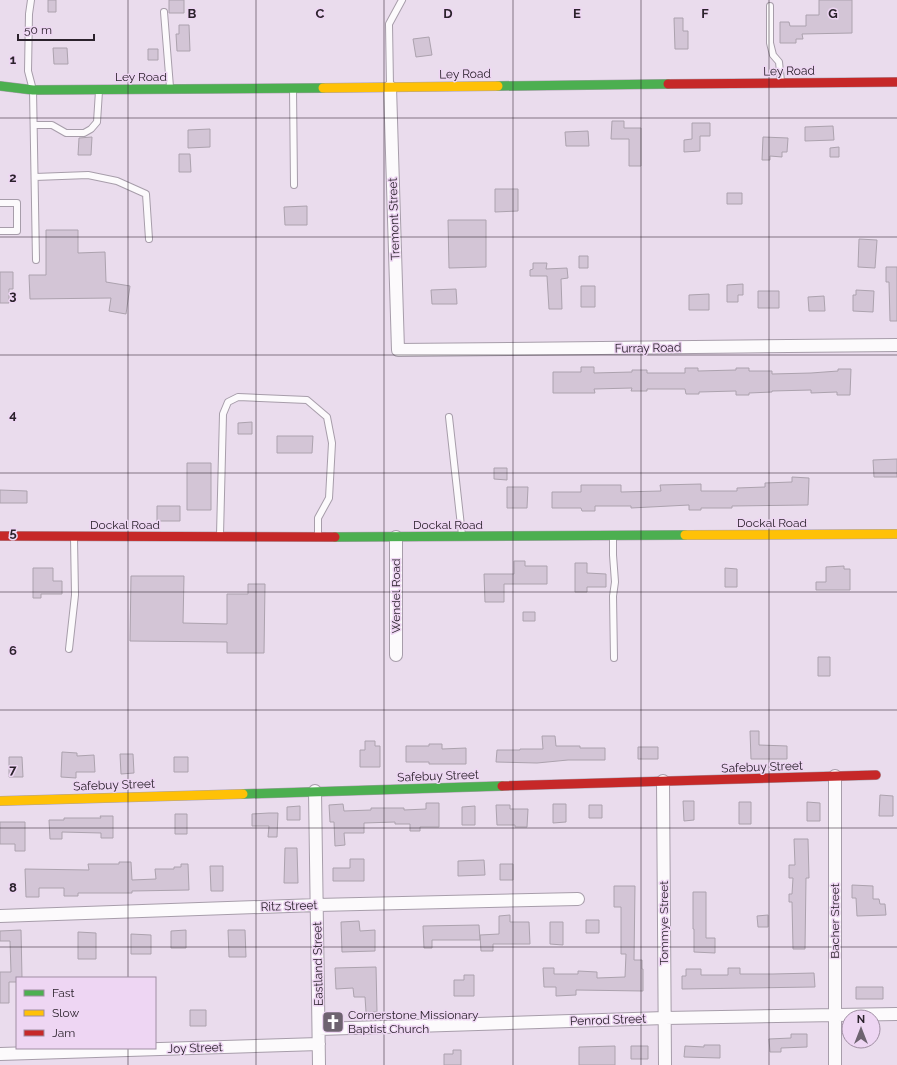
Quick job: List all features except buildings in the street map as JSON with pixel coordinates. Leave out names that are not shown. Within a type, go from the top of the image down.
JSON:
[{"type":"street","name":"Ley Road","points":[[0,94],[33,90],[99,89],[897,82]]},
{"type":"street","name":"Ley Road","points":[[0,86],[33,90]]},
{"type":"street","name":"Tremont Street","points":[[390,87],[398,350]]},
{"type":"street","name":"Furray Road","points":[[398,350],[897,345]]},
{"type":"street","name":"Dockal Road","points":[[0,536],[462,537],[897,534]]},
{"type":"street","name":"Wendel Road","points":[[396,537],[396,655]]},
{"type":"street","name":"Safebuy Street","points":[[0,801],[876,775]]},
{"type":"street","name":"Bacher Street","points":[[835,776],[835,1065]]},
{"type":"street","name":"Tommye Street","points":[[663,781],[665,1065]]},
{"type":"street","name":"Eastland Street","points":[[315,791],[319,1065]]},
{"type":"street","name":"Ritz Street","points":[[0,916],[317,905],[578,899]]},
{"type":"street","name":"Penrod Street","points":[[319,1029],[665,1018],[897,1014]]},
{"type":"street","name":"Joy Street","points":[[0,1054],[319,1044]]},
{"type":"lane","points":[[31,0],[29,14],[28,71],[33,90],[36,260]]},
{"type":"lane","points":[[390,87],[389,24],[402,0]]},
{"type":"lane","points":[[770,6],[770,43],[773,55],[779,62],[781,83]]},
{"type":"lane","points":[[164,12],[170,89]]},
{"type":"lane","points":[[293,88],[294,185]]},
{"type":"lane","points":[[34,125],[52,125],[66,133],[84,133],[91,129],[97,122],[99,89]]},
{"type":"lane","points":[[35,177],[88,175],[117,181],[146,194],[149,239]]},
{"type":"lane","points":[[0,203],[17,203],[17,231],[0,231]]},
{"type":"lane","points":[[220,537],[223,414],[228,402],[238,397],[307,400],[327,417],[332,443],[329,498],[318,518],[318,537]]},
{"type":"lane","points":[[449,417],[462,537]]},
{"type":"lane","points":[[69,649],[75,595],[74,536]]},
{"type":"lane","points":[[613,536],[615,582],[613,596],[614,658]]},
{"type":"traffic: fast","points":[[498,86],[668,84]]},
{"type":"traffic: fast","points":[[0,86],[33,90],[323,88]]},
{"type":"traffic: fast","points":[[335,537],[685,535]]},
{"type":"traffic: fast","points":[[243,794],[502,786]]},
{"type":"traffic: slow","points":[[323,88],[498,86]]},
{"type":"traffic: slow","points":[[685,535],[897,534]]},
{"type":"traffic: slow","points":[[0,801],[243,794]]},
{"type":"traffic: jam","points":[[668,84],[897,82]]},
{"type":"traffic: jam","points":[[0,536],[335,537]]},
{"type":"traffic: jam","points":[[502,786],[876,775]]},
{"type":"place","name":"Cornerstone Missionary Baptist Church","points":[[333,1022]]}]
